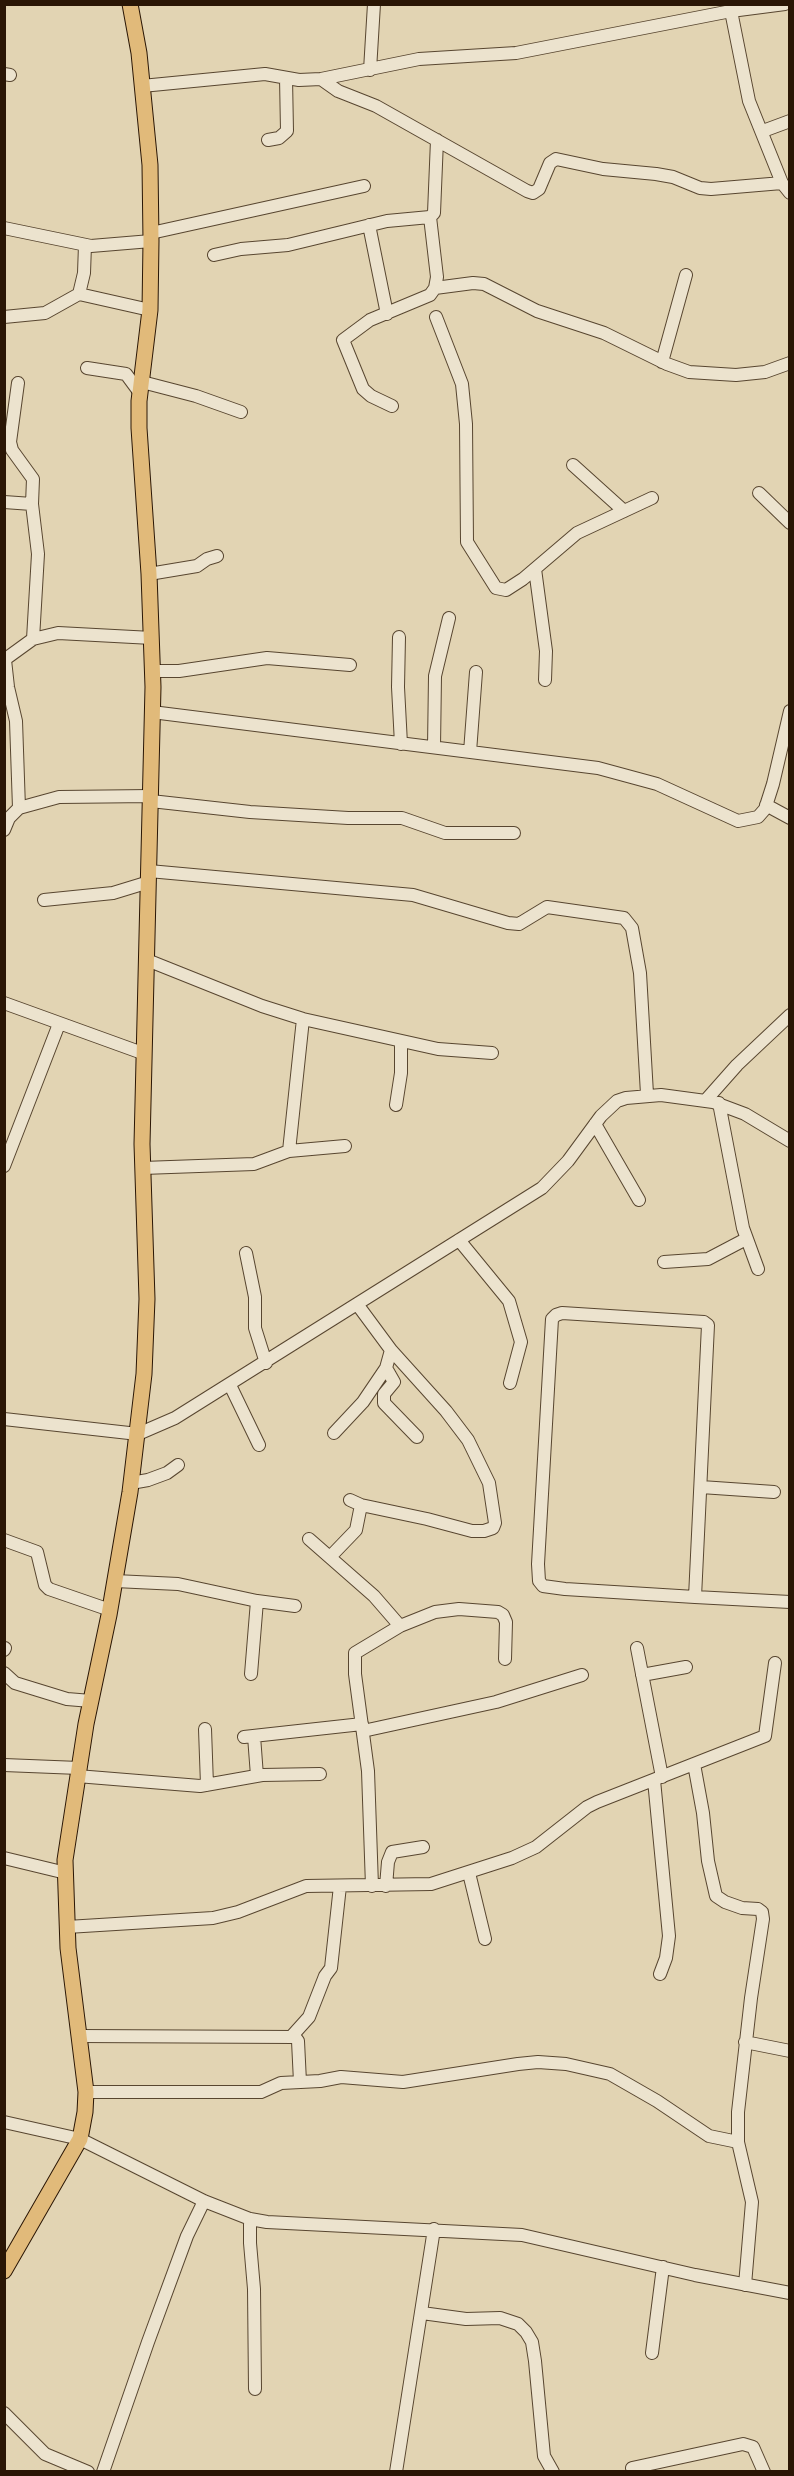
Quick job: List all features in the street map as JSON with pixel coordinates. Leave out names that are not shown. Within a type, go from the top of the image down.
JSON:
[{"type":"main road","points":[[4,2271],[80,2139],[86,2092],[67,1927],[68,1839],[78,1772],[115,1581],[138,1434],[144,1374],[147,1299],[143,1168],[153,671],[149,574],[138,428],[150,310],[151,237],[150,165],[130,4]]},
{"type":"street","points":[[370,70],[374,4]]},
{"type":"street","points":[[142,86],[259,74],[286,78],[321,79],[419,59],[516,53],[731,11],[785,4]]},
{"type":"street","points":[[321,79],[338,91],[376,106],[534,193],[539,189],[550,163],[556,159],[603,169],[673,177],[700,188],[786,188],[749,101],[731,11]]},
{"type":"street","points":[[268,140],[279,138],[288,131],[286,78]]},
{"type":"street","points":[[763,131],[789,121]]},
{"type":"street","points":[[214,255],[241,249],[288,245],[369,225],[430,216],[434,213],[437,140]]},
{"type":"street","points":[[4,228],[85,245],[151,237],[242,213],[364,186]]},
{"type":"street","points":[[392,406],[371,396],[363,389],[344,342],[345,338],[370,320],[430,295],[435,288],[437,277],[430,216]]},
{"type":"street","points":[[369,225],[387,314]]},
{"type":"street","points":[[79,294],[84,273],[85,245]]},
{"type":"street","points":[[662,362],[686,275]]},
{"type":"street","points":[[435,288],[473,283],[484,284],[537,311],[604,333],[662,362],[689,372],[736,375],[765,372],[789,363]]},
{"type":"street","points":[[4,317],[45,313],[79,294],[150,310]]},
{"type":"street","points":[[436,317],[462,384],[467,542],[496,588],[506,590],[577,533],[652,498]]},
{"type":"street","points":[[87,368],[126,374],[141,388],[196,396],[241,412]]},
{"type":"street","points":[[18,383],[8,448],[33,479],[32,504],[38,554],[33,639]]},
{"type":"street","points":[[573,465],[624,511]]},
{"type":"street","points":[[759,493],[789,523]]},
{"type":"street","points":[[4,502],[32,504]]},
{"type":"street","points":[[149,574],[197,566],[217,556]]},
{"type":"street","points":[[535,568],[546,651],[545,680]]},
{"type":"street","points":[[434,747],[435,676],[449,618]]},
{"type":"street","points":[[19,808],[16,721],[8,687],[5,660],[33,639],[58,633],[152,638]]},
{"type":"street","points":[[399,637],[398,687],[401,744]]},
{"type":"street","points":[[153,671],[179,671],[267,658],[350,665]]},
{"type":"street","points":[[470,752],[476,672]]},
{"type":"street","points":[[152,712],[598,768],[657,784],[738,821],[758,816],[766,805],[773,784],[789,711]]},
{"type":"street","points":[[4,830],[9,818],[19,808],[59,797],[151,798],[250,812],[348,818],[402,818],[445,833],[514,833]]},
{"type":"street","points":[[766,805],[789,819]]},
{"type":"street","points":[[44,900],[113,893],[149,876],[413,895],[508,923],[519,924],[547,908],[624,918],[632,928],[640,974],[646,1094]]},
{"type":"street","points":[[147,960],[262,1006],[303,1019],[438,1048],[492,1053]]},
{"type":"street","points":[[4,1003],[145,1054]]},
{"type":"street","points":[[706,1101],[737,1065],[789,1015]]},
{"type":"street","points":[[289,1151],[303,1019]]},
{"type":"street","points":[[4,1166],[59,1024]]},
{"type":"street","points":[[396,1105],[401,1073],[401,1041]]},
{"type":"street","points":[[4,1419],[138,1434],[175,1418],[542,1188],[568,1161],[617,1101],[646,1094],[719,1103],[745,1114],[789,1141]]},
{"type":"street","points":[[719,1103],[746,1239],[758,1269]]},
{"type":"street","points":[[596,1124],[639,1200]]},
{"type":"street","points":[[143,1168],[254,1164],[289,1151],[345,1146]]},
{"type":"street","points":[[664,1262],[708,1259],[746,1239]]},
{"type":"street","points":[[459,1240],[509,1301],[521,1342],[510,1383]]},
{"type":"street","points":[[246,1253],[255,1297],[255,1328],[266,1363]]},
{"type":"street","points":[[330,1557],[356,1530],[356,1502],[472,1531],[484,1532],[493,1528],[495,1523],[489,1483],[473,1449],[446,1411],[391,1350],[357,1304]]},
{"type":"street","points":[[695,1597],[708,1325],[704,1322],[692,1321],[562,1313],[556,1315],[552,1319],[551,1330],[538,1564],[539,1581],[543,1586],[565,1589],[695,1597],[789,1602]]},
{"type":"street","points":[[334,1433],[363,1402],[386,1368],[391,1350]]},
{"type":"street","points":[[386,1368],[394,1382],[384,1394],[384,1403],[417,1437]]},
{"type":"street","points":[[230,1385],[260,1445]]},
{"type":"street","points":[[131,1483],[167,1473],[178,1465]]},
{"type":"street","points":[[701,1487],[774,1492]]},
{"type":"street","points":[[309,1539],[374,1596],[400,1626]]},
{"type":"street","points":[[4,1540],[37,1552],[45,1585],[49,1589],[110,1610]]},
{"type":"street","points":[[115,1581],[178,1584],[257,1601],[295,1606]]},
{"type":"street","points":[[251,1674],[257,1601]]},
{"type":"street","points":[[372,1886],[368,1771],[355,1674],[355,1653],[400,1626],[435,1611],[459,1609],[498,1611],[503,1615],[506,1622],[506,1659]]},
{"type":"street","points":[[637,1648],[658,1778],[669,1936],[666,1958],[660,1974]]},
{"type":"street","points":[[67,1927],[213,1918],[238,1912],[306,1886],[431,1884],[512,1858],[536,1847],[587,1807],[765,1736],[775,1663]]},
{"type":"street","points":[[642,1675],[686,1667]]},
{"type":"street","points":[[4,1673],[15,1683],[67,1699],[91,1701]]},
{"type":"street","points":[[257,1776],[249,1736],[363,1728],[496,1702],[582,1674]]},
{"type":"street","points":[[205,1730],[207,1785]]},
{"type":"street","points":[[694,1764],[703,1813],[708,1862],[716,1896],[742,1908],[758,1909],[762,1912],[764,1919],[745,2042],[738,2112],[738,2142],[752,2202],[745,2285]]},
{"type":"street","points":[[4,1765],[192,1786],[257,1776],[320,1774]]},
{"type":"street","points":[[386,1886],[388,1862],[392,1852],[423,1846]]},
{"type":"street","points":[[4,1858],[66,1873]]},
{"type":"street","points":[[469,1873],[485,1939]]},
{"type":"street","points":[[291,2037],[309,2017],[325,1976],[331,1968],[340,1886]]},
{"type":"street","points":[[79,2036],[291,2037],[298,2041],[300,2082]]},
{"type":"street","points":[[745,2042],[789,2051]]},
{"type":"street","points":[[86,2092],[261,2092],[281,2083],[320,2082],[341,2077],[403,2082],[518,2064],[538,2062],[566,2064],[610,2074],[657,2101],[709,2136],[738,2142]]},
{"type":"street","points":[[4,2122],[80,2139],[204,2201],[250,2219],[522,2235],[789,2294]]},
{"type":"street","points":[[104,2472],[148,2342],[188,2236],[204,2201]]},
{"type":"street","points":[[250,2219],[254,2289],[255,2389]]},
{"type":"street","points":[[396,2472],[434,2229]]},
{"type":"street","points":[[652,2353],[663,2267]]},
{"type":"street","points":[[422,2313],[465,2319],[500,2318],[518,2324],[526,2332],[532,2342],[534,2352],[544,2456],[553,2472]]},
{"type":"street","points":[[4,2413],[45,2454],[87,2472]]},
{"type":"street","points":[[632,2468],[665,2466],[748,2444],[757,2454],[764,2472]]}]
